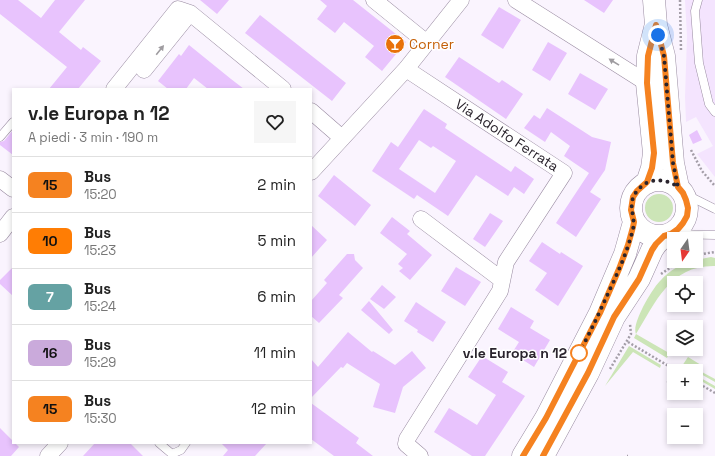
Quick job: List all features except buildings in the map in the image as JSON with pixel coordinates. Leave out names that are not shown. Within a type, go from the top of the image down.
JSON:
[{"type":"street","points":[[374,0],[427,43]]},
{"type":"street","points":[[312,171],[406,69],[461,0]]},
{"type":"street","points":[[516,0],[647,83]]},
{"type":"street","points":[[654,0],[656,25],[664,56],[673,163],[688,208],[687,216],[683,223],[673,232]]},
{"type":"street","points":[[115,88],[178,9],[190,13],[282,88]]},
{"type":"street","points":[[647,182],[652,168],[654,153],[647,83],[648,56],[656,25]]},
{"type":"street","name":"Via Adolfo Ferrata","points":[[406,69],[564,173],[506,262],[500,291],[406,439],[406,444],[408,447],[420,456]]},
{"type":"street","points":[[312,112],[342,138]]},
{"type":"street","points":[[0,179],[12,188]]},
{"type":"street","points":[[667,235],[650,235],[639,228],[634,222],[631,210],[633,197],[647,182],[655,180],[671,182],[681,190]]},
{"type":"street","points":[[0,234],[12,218]]},
{"type":"street","points":[[421,219],[502,280]]},
{"type":"street","points":[[523,456],[546,418],[600,313],[625,254],[634,222]]},
{"type":"street","points":[[544,456],[588,373],[614,317],[639,279],[652,250],[656,244],[667,236]]},
{"type":"street","points":[[48,456],[59,444]]},
{"type":"lane","points":[[698,0],[695,11],[699,63],[709,104],[715,112]]},
{"type":"lane","points":[[0,137],[12,123]]},
{"type":"lane","points":[[681,190],[715,209]]},
{"type":"lane","points":[[703,234],[715,235]]},
{"type":"lane","points":[[703,234],[715,239]]},
{"type":"lane","points":[[160,444],[172,455],[181,450],[185,444]]},
{"type":"path","points":[[703,254],[715,252]]},
{"type":"path","points":[[628,342],[667,365]]},
{"type":"path","points":[[703,386],[715,393]]},
{"type":"shaded area","points":[[685,0],[715,0],[715,177],[697,154],[713,146],[696,117],[686,122],[685,97],[687,36]]},
{"type":"green space","points":[[659,194],[669,198],[673,208],[669,218],[659,222],[649,218],[645,208],[649,198]]},
{"type":"green space","points":[[715,258],[715,266],[703,267],[703,259]]},
{"type":"green space","points":[[675,268],[697,268],[680,276],[667,276],[667,287],[650,310],[636,334],[635,329],[640,314],[657,284]]},
{"type":"green space","points":[[636,334],[667,352],[667,358],[634,338]]},
{"type":"green space","points":[[629,346],[661,365],[660,368],[633,352],[605,386]]},
{"type":"green space","points":[[688,357],[699,364],[683,364]]},
{"type":"green space","points":[[703,373],[715,379],[715,382],[703,375]]},
{"type":"green space","points":[[703,379],[715,386],[715,389],[703,382]]},
{"type":"bus line","name":"15","points":[[523,456],[546,418],[600,313],[628,245],[634,222],[631,210],[633,197],[641,186],[647,182],[652,168],[654,153],[647,83],[648,56],[656,25],[664,56],[673,163],[678,187],[686,200],[688,208],[687,216],[678,229],[671,234],[664,236],[652,250],[639,279],[614,317],[588,373],[543,456]]},
{"type":"place","name":"Corner","points":[[395,44]]},
{"type":"place","name":"v.le Europa n 12","points":[[579,353]]},
{"type":"route","points":[[579,353],[600,313],[628,245],[634,222],[631,210],[633,197],[641,186],[647,182],[655,180],[671,182],[678,187],[673,163],[664,56],[658,35]]}]
